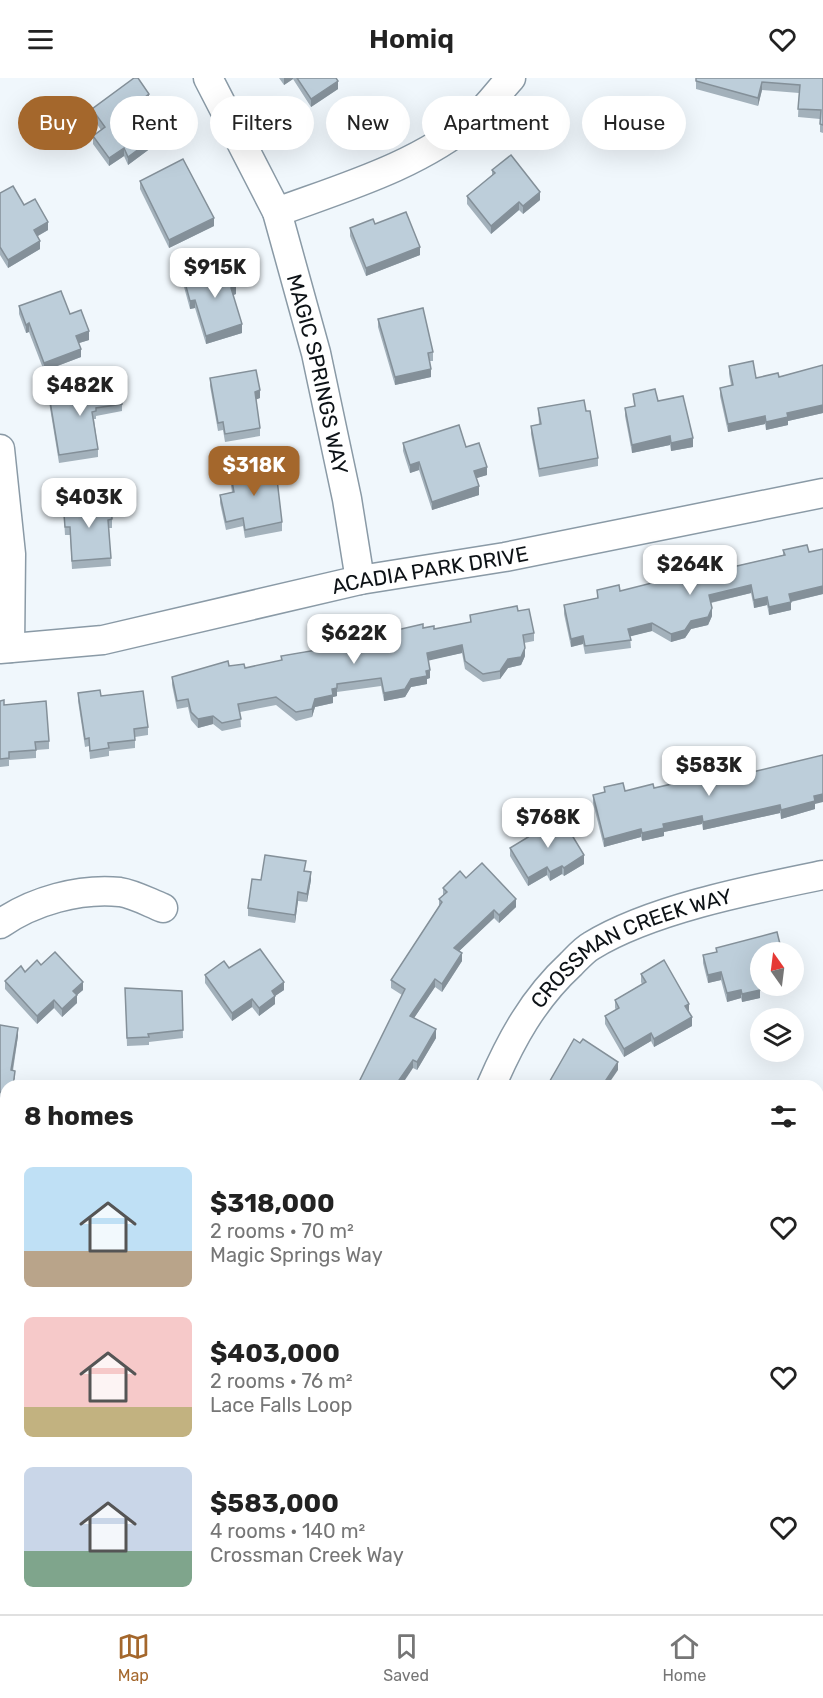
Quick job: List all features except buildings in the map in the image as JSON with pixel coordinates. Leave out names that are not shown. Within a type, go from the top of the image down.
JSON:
[{"type":"street","name":"MAGIC SPRINGS WAY","points":[[208,78],[277,212],[316,352],[347,499],[360,580]]},
{"type":"street","points":[[277,212],[355,184],[426,153],[475,119],[511,78]]},
{"type":"street","points":[[0,449],[11,554],[5,649]]},
{"type":"street","name":"ACADIA PARK DRIVE","points":[[5,649],[104,640],[360,580],[505,557],[823,493]]},
{"type":"street","name":"CROSSMAN CREEK WAY","points":[[494,1080],[510,1042],[548,985],[590,946],[640,924],[699,904],[823,876]]},
{"type":"street","points":[[0,924],[15,914],[73,893],[122,892],[164,909]]}]
